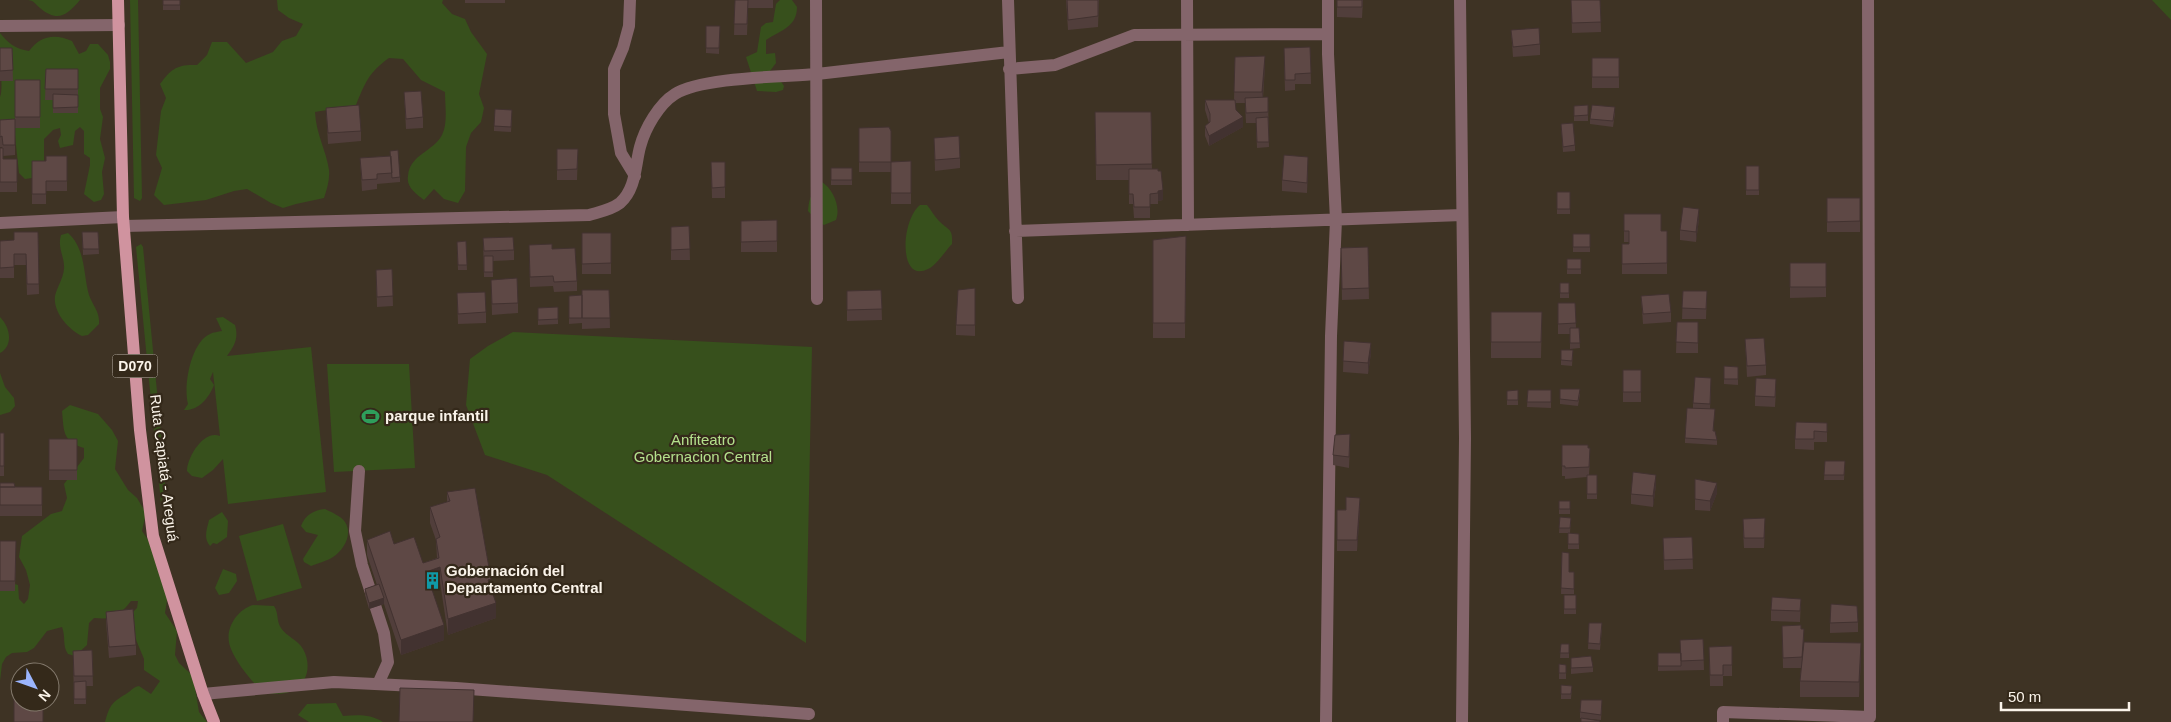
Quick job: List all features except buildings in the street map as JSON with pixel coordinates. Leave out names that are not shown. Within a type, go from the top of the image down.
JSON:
[{"type":"main road","name":"Ruta Capiatá - Areguá","points":[[118,0],[123,221],[140,430],[153,536],[203,694],[214,722]]},
{"type":"street","points":[[630,0],[629,26],[623,48],[614,69],[614,114],[621,153],[635,176]]},
{"type":"street","points":[[816,0],[817,299]]},
{"type":"street","points":[[1008,0],[1018,298]]},
{"type":"street","points":[[1187,0],[1188,225]]},
{"type":"street","points":[[1326,722],[1331,356],[1336,220],[1328,0]]},
{"type":"street","points":[[1460,0],[1465,438],[1462,722]]},
{"type":"street","points":[[1723,722],[1723,712],[1870,717],[1868,0]]},
{"type":"street","points":[[0,26],[118,25]]},
{"type":"street","points":[[1009,69],[1055,65],[1134,35],[1328,34]]},
{"type":"street","points":[[0,223],[588,215],[610,209],[621,202],[630,191],[635,176],[640,146],[648,127],[661,108],[675,94],[701,84],[816,74],[1009,52]]},
{"type":"street","points":[[1015,231],[1462,215]]},
{"type":"street","points":[[359,471],[355,531],[362,565],[384,633],[388,662],[378,684]]},
{"type":"street","points":[[203,694],[334,682],[809,714]]},
{"type":"green space","points":[[28,0],[80,0],[71,10],[57,16],[46,13],[34,2]]},
{"type":"green space","points":[[130,0],[138,0],[142,198],[140,201],[134,198]]},
{"type":"green space","points":[[277,0],[443,0],[442,3],[452,14],[465,19],[471,32],[487,54],[479,94],[484,108],[481,122],[471,133],[466,147],[465,191],[458,203],[444,199],[434,189],[424,200],[410,187],[408,176],[413,163],[438,141],[444,130],[446,120],[445,92],[421,80],[403,59],[389,58],[368,78],[356,105],[315,112],[317,128],[329,170],[329,180],[324,198],[283,208],[247,189],[206,200],[164,205],[154,195],[162,168],[156,155],[161,111],[166,98],[160,84],[175,68],[184,65],[197,65],[207,55],[212,42],[227,42],[246,63],[273,52],[282,41],[296,36],[303,24],[289,18],[278,10]]},
{"type":"green space","points":[[780,0],[792,0],[797,7],[791,24],[766,40],[766,54],[775,53],[776,63],[770,71],[778,77],[784,86],[783,90],[776,92],[757,91],[746,57],[757,52],[761,27],[766,23],[773,22],[776,4]]},
{"type":"green space","points":[[2152,0],[2171,0],[2171,20]]},
{"type":"green space","points":[[0,33],[12,45],[24,50],[29,51],[38,42],[48,37],[59,37],[72,41],[79,54],[86,51],[90,44],[98,44],[108,55],[110,69],[100,88],[100,109],[103,117],[100,139],[105,158],[102,172],[104,194],[101,200],[94,202],[84,194],[90,158],[84,154],[84,131],[80,127],[75,131],[73,145],[60,148],[58,141],[61,135],[60,128],[53,130],[44,139],[44,161],[32,178],[25,179],[19,173],[15,136],[0,138],[0,97],[2,85],[0,73]]},
{"type":"green space","points":[[822,182],[830,189],[837,204],[836,220],[824,225],[818,222],[808,211],[812,195]]},
{"type":"green space","points":[[920,205],[927,205],[950,230],[952,244],[935,264],[928,269],[918,271],[911,267],[907,259],[906,236],[909,223]]},
{"type":"green space","points":[[68,233],[74,239],[81,254],[89,295],[99,320],[99,324],[88,335],[82,336],[62,319],[55,302],[55,296],[64,269],[60,240],[61,235]]},
{"type":"green space","points":[[141,244],[143,247],[164,464],[165,484],[161,503],[136,247]]},
{"type":"green space","points":[[0,317],[8,331],[9,341],[0,353]]},
{"type":"green space","points":[[223,317],[235,325],[236,330],[235,342],[227,356],[311,347],[326,492],[228,504],[223,459],[202,478],[192,476],[187,471],[193,452],[203,440],[214,435],[220,436],[213,372],[210,379],[214,385],[206,399],[194,408],[184,410],[188,404],[188,376],[193,355],[203,339],[211,333],[222,331],[216,318]]},
{"type":"green space","name":"Anfiteatro Gobernacion Central","points":[[513,332],[812,347],[806,643],[547,475],[485,455],[466,405],[470,359]]},
{"type":"green space","name":"parque infantil","points":[[327,364],[409,364],[415,468],[334,472]]},
{"type":"green space","points":[[0,373],[5,387],[14,398],[15,406],[10,412],[0,415]]},
{"type":"green space","points":[[70,405],[98,414],[112,430],[118,441],[115,469],[146,513],[142,531],[153,547],[170,581],[165,613],[177,631],[175,655],[179,663],[193,676],[199,712],[207,722],[105,722],[110,708],[117,700],[139,686],[151,694],[160,681],[144,670],[144,659],[134,635],[132,613],[137,608],[138,601],[131,601],[116,616],[94,618],[89,623],[87,645],[75,656],[68,654],[66,651],[62,627],[47,631],[34,648],[27,652],[12,653],[6,657],[2,664],[0,681],[0,586],[11,583],[18,585],[19,599],[24,604],[28,599],[30,585],[26,570],[19,557],[22,536],[51,514],[62,511],[67,498],[64,484],[84,458],[84,448],[72,442],[64,430],[62,411]]},
{"type":"green space","points":[[325,509],[336,514],[345,522],[348,537],[344,546],[337,554],[328,560],[311,566],[304,562],[303,559],[318,535],[306,532],[301,526],[310,514]]},
{"type":"green space","points":[[222,512],[228,521],[227,537],[217,544],[213,543],[210,546],[206,537],[209,520]]},
{"type":"green space","points":[[283,524],[302,588],[257,601],[239,536]]},
{"type":"green space","points":[[223,569],[236,574],[237,581],[229,593],[219,595],[215,588]]},
{"type":"green space","points":[[253,605],[274,606],[281,628],[301,646],[306,654],[308,666],[306,677],[291,692],[279,694],[264,693],[245,672],[231,649],[229,642],[230,628],[236,616]]},
{"type":"green space","points":[[336,703],[343,716],[369,716],[383,722],[309,722],[298,715],[307,704]]},
{"type":"place","name":"parque infantil","points":[[371,416]]},
{"type":"place","name":"Gobernación del Departamento Central","points":[[432,580]]}]
